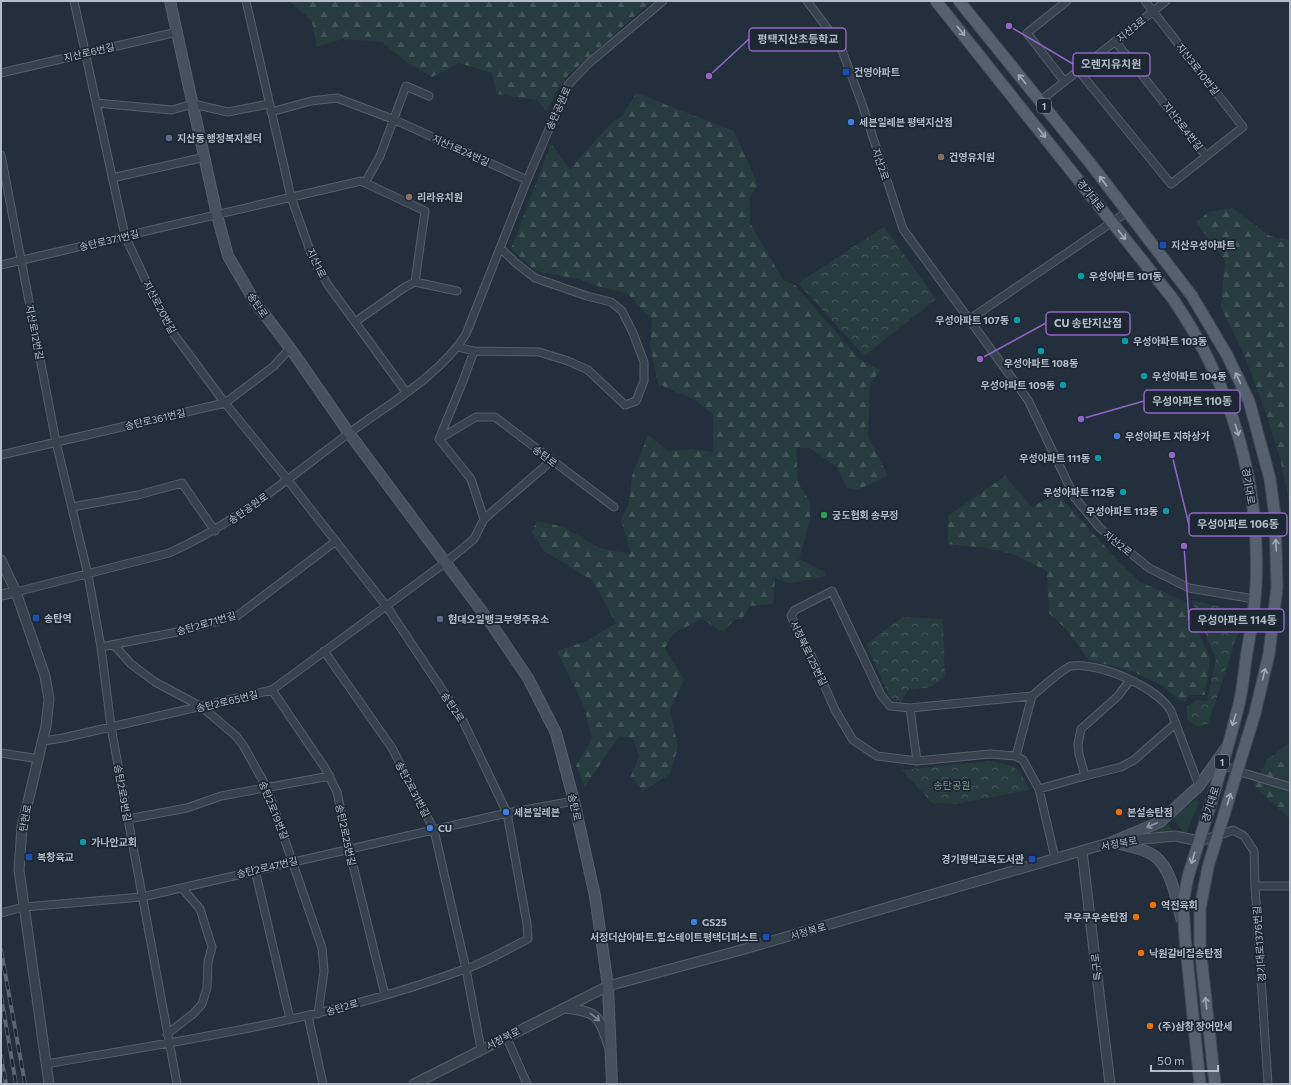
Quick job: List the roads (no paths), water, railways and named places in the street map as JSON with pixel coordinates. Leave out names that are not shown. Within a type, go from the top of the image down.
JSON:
[{"type":"main road","name":"송탄로","points":[[170,1],[217,215],[228,256],[255,302],[290,348],[349,433],[446,562],[528,678],[556,733],[574,801],[594,896],[608,986],[609,1046],[612,1084]]},
{"type":"main road","name":"경기대로","points":[[936,1],[1173,299],[1188,321],[1211,361],[1226,398],[1242,448],[1252,498],[1256,541],[1254,599],[1238,707],[1188,877],[1184,902],[1184,923],[1200,1084]]},
{"type":"main road","name":"경기대로","points":[[959,1],[1040,101],[1192,296],[1227,354],[1249,401],[1270,480],[1275,516],[1277,587],[1269,654],[1254,713],[1208,867],[1200,909],[1200,946],[1215,1084]]},
{"type":"main road","points":[[1112,842],[1160,822],[1200,786],[1226,748]]},
{"type":"main road","points":[[1112,842],[1147,851],[1164,864],[1173,887],[1181,919],[1184,923]]},
{"type":"street","name":"지산로20번길","points":[[74,1],[84,54],[125,236],[173,333],[224,404],[288,479]]},
{"type":"street","name":"지산1로","points":[[246,1],[291,197],[313,259],[328,285],[406,392]]},
{"type":"street","name":"송탄공원로","points":[[8,594],[88,575],[169,553],[215,531],[432,373],[458,347],[475,314],[527,180],[568,84],[589,63],[663,1]]},
{"type":"street","name":"지산2로","points":[[807,1],[840,45],[862,104],[903,229],[1028,400],[1075,498],[1100,528],[1149,568],[1188,588],[1254,599]]},
{"type":"street","points":[[1064,81],[1027,33],[1067,1]]},
{"type":"street","name":"지산3로10번길","points":[[1145,1],[1243,126],[1206,156]]},
{"type":"street","name":"지산3로","points":[[1040,101],[1166,1]]},
{"type":"street","name":"지산로6번길","points":[[1,73],[177,32]]},
{"type":"street","name":"지산3로4번길","points":[[1078,70],[1171,184],[1206,156],[1115,41]]},
{"type":"street","points":[[363,182],[380,156],[395,120],[406,86],[429,96]]},
{"type":"street","name":"지산1로24번길","points":[[270,108],[337,98],[395,120],[527,180]]},
{"type":"street","points":[[96,103],[172,110],[193,104],[228,112],[270,108]]},
{"type":"street","name":"지산로12번길","points":[[1,155],[56,442],[88,575]]},
{"type":"street","points":[[112,178],[205,157]]},
{"type":"street","points":[[217,215],[291,197],[363,182],[425,211],[415,282]]},
{"type":"street","points":[[970,319],[1127,212]]},
{"type":"street","name":"송탄로371번길","points":[[1,265],[217,215]]},
{"type":"street","points":[[458,347],[474,351],[539,352],[568,361],[588,370],[626,405],[636,401],[644,381],[644,362],[622,311],[611,302],[587,296],[535,278],[516,264],[500,248]]},
{"type":"street","points":[[355,322],[415,282],[456,291]]},
{"type":"street","name":"송탄로361번길","points":[[1,454],[224,404],[274,366],[290,348]]},
{"type":"street","points":[[474,351],[439,439],[471,480],[484,518]]},
{"type":"street","name":"송탄로","points":[[439,439],[476,417],[495,417],[551,461],[614,507]]},
{"type":"street","points":[[387,607],[446,562],[474,538],[484,518],[551,461]]},
{"type":"street","name":"송탄2로","points":[[46,1064],[318,1014],[385,995],[466,969],[528,939],[527,924],[507,813],[462,721],[387,607],[288,479]]},
{"type":"street","points":[[72,508],[138,495],[182,483],[215,531]]},
{"type":"street","name":"송탄2로71번길","points":[[102,647],[182,631],[237,616],[336,541]]},
{"type":"street","name":"탄현로","points":[[1,560],[8,594],[45,676],[49,699],[43,741],[22,827],[19,870],[49,1084]]},
{"type":"street","name":"송탄2로9번길","points":[[88,575],[102,647],[111,727],[168,1042]]},
{"type":"street","name":"서정북로125번길","points":[[1016,756],[990,754],[917,761],[877,756],[853,740],[835,710],[812,657],[791,616],[795,610],[832,591],[881,695],[890,706],[910,708],[1032,696]]},
{"type":"street","name":"송탄2로65번길","points":[[43,741],[202,707],[272,690],[387,607]]},
{"type":"street","name":"송탄2로19번길","points":[[114,645],[131,664],[155,682],[202,707],[236,736],[267,788],[282,827],[322,948],[324,971],[318,1014]]},
{"type":"street","name":"송탄2로31번길","points":[[324,651],[392,748],[434,830],[466,969]]},
{"type":"street","points":[[1055,858],[1039,790],[1023,760],[1016,756],[1032,696],[1070,666],[1095,667],[1130,680],[1166,702],[1176,723],[1200,786]]},
{"type":"street","points":[[1085,776],[1078,744],[1081,729],[1118,696],[1130,680]]},
{"type":"street","name":"송탄2로25번길","points":[[272,690],[330,776],[337,792],[349,849],[385,995]]},
{"type":"street","points":[[910,708],[917,761]]},
{"type":"street","points":[[1039,790],[1121,767],[1134,760],[1176,723]]},
{"type":"street","points":[[1,753],[39,759]]},
{"type":"street","points":[[1222,764],[1237,771],[1290,787]]},
{"type":"street","points":[[128,819],[187,808],[221,796],[330,776]]},
{"type":"street","points":[[507,813],[574,801]]},
{"type":"street","name":"송탄2로47번길","points":[[1,913],[24,907],[142,897],[292,861],[507,813]]},
{"type":"street","name":"경기대로1376번길","points":[[1218,836],[1233,830],[1244,836],[1254,851],[1268,1084]]},
{"type":"street","name":"서정북로","points":[[414,1084],[506,1036],[608,986],[741,950],[1112,842],[1175,836],[1199,841],[1218,836]]},
{"type":"street","name":"특구로","points":[[1082,850],[1110,1084]]},
{"type":"street","points":[[255,870],[290,1019]]},
{"type":"street","points":[[1255,886],[1290,886]]},
{"type":"street","points":[[167,1034],[193,1014],[202,1004],[207,988],[208,962],[212,947],[200,910],[182,888]]},
{"type":"street","points":[[466,969],[481,1049]]},
{"type":"street","points":[[564,1008],[586,1010],[600,1020],[609,1046]]},
{"type":"street","points":[[308,1016],[323,1084]]},
{"type":"street","points":[[506,1036],[527,1084]]},
{"type":"street","points":[[168,1042],[177,1084]]},
{"type":"railway","points":[[1,950],[25,1084]]},
{"type":"railway","points":[[1,996],[16,1084]]},
{"type":"railway","points":[[1,1056],[6,1084]]},
{"type":"place","name":"오렌지유치원","points":[[1009,26]]},
{"type":"place","name":"건영아파트","points":[[846,72]]},
{"type":"place","name":"평택지산초등학교","points":[[709,76]]},
{"type":"place","name":"세븐일레븐 평택지산점","points":[[851,122]]},
{"type":"place","name":"지산동 행정복지센터","points":[[169,138]]},
{"type":"place","name":"건영유치원","points":[[941,157]]},
{"type":"place","name":"리라유치원","points":[[409,197]]},
{"type":"place","name":"지산우성아파트","points":[[1163,245]]},
{"type":"place","name":"우성아파트 101동","points":[[1081,276]]},
{"type":"place","name":"우성아파트 107동","points":[[1017,320]]},
{"type":"place","name":"우성아파트 103동","points":[[1125,341]]},
{"type":"place","name":"우성아파트 108동","points":[[1041,351]]},
{"type":"place","name":"CU 송탄지산점","points":[[980,359]]},
{"type":"place","name":"우성아파트 104동","points":[[1144,376]]},
{"type":"place","name":"우성아파트 109동","points":[[1063,385]]},
{"type":"place","name":"우성아파트 110동","points":[[1081,419]]},
{"type":"place","name":"우성아파트 지하상가","points":[[1117,436]]},
{"type":"place","name":"우성아파트 106동","points":[[1172,455]]},
{"type":"place","name":"우성아파트 111동","points":[[1098,458]]},
{"type":"place","name":"우성아파트 112동","points":[[1123,492]]},
{"type":"place","name":"우성아파트 113동","points":[[1166,511]]},
{"type":"place","name":"궁도협회 송무정","points":[[824,515]]},
{"type":"place","name":"우성아파트 114동","points":[[1184,546]]},
{"type":"place","name":"송탄역","points":[[36,618]]},
{"type":"place","name":"현대오일뱅크부영주유소","points":[[440,619]]},
{"type":"place","name":"세븐일레븐","points":[[506,812]]},
{"type":"place","name":"본설송탄점","points":[[1119,812]]},
{"type":"place","name":"CU","points":[[430,828]]},
{"type":"place","name":"가나안교회","points":[[83,842]]},
{"type":"place","name":"복창육교","points":[[29,857]]},
{"type":"place","name":"경기평택교육도서관","points":[[1032,859]]},
{"type":"place","name":"역전육회","points":[[1153,905]]},
{"type":"place","name":"쿠우쿠우송탄점","points":[[1136,917]]},
{"type":"place","name":"GS25","points":[[694,922]]},
{"type":"place","name":"서정더샵아파트.힐스테이트평택더퍼스트","points":[[766,937]]},
{"type":"place","name":"낙원갈비집송탄점","points":[[1141,953]]},
{"type":"place","name":"(주)삼창 장어만세","points":[[1150,1026]]},
{"type":"park label","name":"송탄공원","points":[[952,785]]}]
